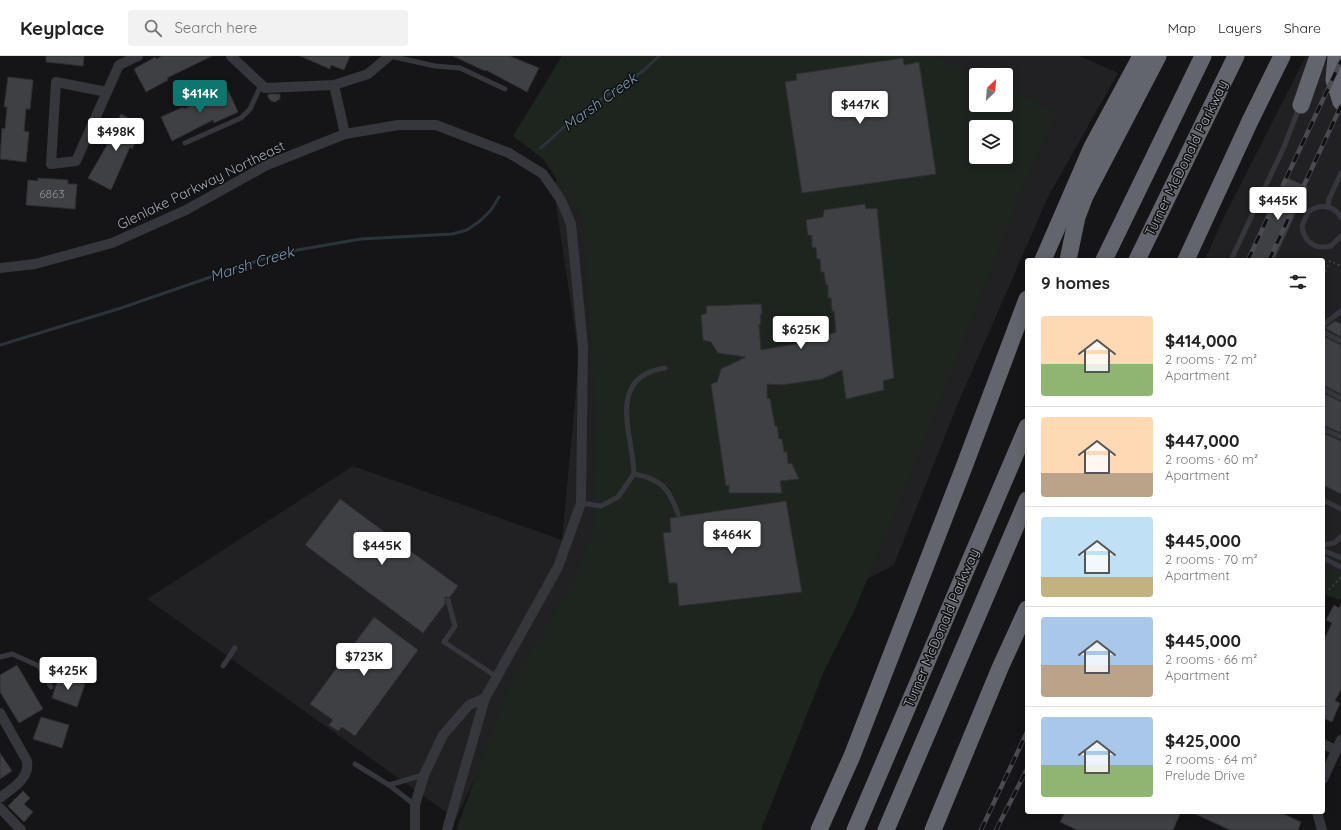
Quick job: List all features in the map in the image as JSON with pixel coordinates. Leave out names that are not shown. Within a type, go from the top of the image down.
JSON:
[{"type":"highway","points":[[1044,258],[1092,147],[1141,56]]},
{"type":"highway","points":[[1068,258],[1077,217],[1085,196],[1158,56]]},
{"type":"highway","points":[[1105,258],[1203,56]]},
{"type":"highway","name":"Turner McDonald Parkway","points":[[1138,258],[1236,56]]},
{"type":"highway","points":[[1187,258],[1250,121],[1282,56]]},
{"type":"highway","points":[[1300,105],[1318,56]]},
{"type":"highway","points":[[1336,56],[1334,80],[1341,102]]},
{"type":"highway","points":[[819,830],[852,756],[964,467],[1025,304]]},
{"type":"highway","name":"Turner McDonald Parkway","points":[[855,830],[1025,432]]},
{"type":"highway","name":"Turner McDonald Parkway","points":[[886,830],[951,673],[1025,505]]},
{"type":"highway","points":[[933,830],[1000,668],[1025,613]]},
{"type":"street","points":[[107,92],[56,82],[51,164],[76,161],[107,92],[119,65],[138,56]]},
{"type":"street","points":[[231,56],[264,88],[334,85],[368,74],[390,56]]},
{"type":"street","points":[[334,85],[345,134]]},
{"type":"street","name":"Glenlake Parkway Northeast","points":[[0,268],[35,264],[112,243],[186,210],[267,165],[345,134],[398,125],[436,125],[509,153],[543,174],[561,200],[571,224],[583,346],[581,503],[558,567],[485,698],[447,830]]},
{"type":"street","points":[[415,830],[415,805],[424,775],[443,736],[469,705],[485,698]]},
{"type":"street","points":[[0,713],[27,761],[28,768],[24,778],[0,798]]},
{"type":"street","points":[[1325,775],[1341,740]]},
{"type":"street","points":[[1325,745],[1336,750]]},
{"type":"street","points":[[0,808],[21,830]]},
{"type":"street","points":[[1318,814],[1322,830]]},
{"type":"lane","points":[[390,56],[435,66],[460,68],[505,89]]},
{"type":"lane","points":[[185,143],[241,118],[250,109],[261,85]]},
{"type":"lane","points":[[1232,258],[1284,147],[1300,105]]},
{"type":"lane","points":[[1328,207],[1329,199],[1341,173]]},
{"type":"lane","points":[[1341,218],[1334,210],[1328,207],[1320,206],[1308,212],[1303,219],[1303,233],[1310,244],[1324,248],[1331,246],[1341,236]]},
{"type":"lane","points":[[1325,323],[1341,311]]},
{"type":"lane","points":[[1325,333],[1341,341]]},
{"type":"lane","points":[[581,503],[601,506],[618,497],[634,474],[626,406],[628,394],[635,383],[643,375],[665,368]]},
{"type":"lane","points":[[1325,391],[1341,398]]},
{"type":"lane","points":[[1325,430],[1341,437]]},
{"type":"lane","points":[[634,474],[651,477],[663,485],[672,498],[678,514]]},
{"type":"lane","points":[[1325,501],[1341,509]]},
{"type":"lane","points":[[1325,545],[1334,543],[1341,537]]},
{"type":"lane","points":[[1325,551],[1341,558]]},
{"type":"lane","points":[[1325,559],[1341,567]]},
{"type":"lane","points":[[448,600],[455,626],[444,642],[497,677]]},
{"type":"lane","points":[[223,666],[235,648]]},
{"type":"lane","points":[[0,656],[12,654],[39,666],[51,687]]},
{"type":"lane","points":[[355,764],[389,785],[415,805]]},
{"type":"lane","points":[[389,785],[424,775]]},
{"type":"path","points":[[1325,272],[1330,261],[1341,266]]},
{"type":"path","points":[[1329,590],[1341,577]]},
{"type":"shaded area","points":[[562,56],[934,56],[969,72],[969,112],[1013,112],[1013,91],[1057,112],[1024,184],[890,524],[855,609],[825,669],[761,830],[456,830],[509,686],[549,623],[577,573],[594,529],[596,413],[583,218],[543,159],[513,136]]},
{"type":"shaded area","points":[[648,56],[1080,56],[1118,73],[1048,197],[956,408],[894,565],[852,587],[541,637],[456,819],[147,599],[353,466],[562,540],[579,358],[553,185]]},
{"type":"shaded area","points":[[1306,56],[1341,69],[1341,586],[1325,580],[1325,258],[1206,258],[1222,221]]},
{"type":"shaded area","points":[[1330,568],[1341,572],[1341,600],[1325,595],[1325,578]]},
{"type":"building","points":[[46,56],[84,56],[83,66],[46,62]]},
{"type":"building","points":[[162,56],[212,56],[167,78],[168,80],[146,92],[134,69],[155,57],[156,59]]},
{"type":"building","points":[[300,56],[350,56],[344,70],[331,65],[330,69]]},
{"type":"building","points":[[453,56],[510,56],[539,68],[527,92],[486,70],[485,71]]},
{"type":"building","points":[[903,58],[904,65],[919,62],[936,174],[802,193],[785,82],[797,80],[796,74]]},
{"type":"building","points":[[8,77],[33,80],[30,109],[26,109],[24,131],[29,132],[26,162],[0,159],[2,128],[5,129],[7,107],[4,107]]},
{"type":"building","points":[[227,88],[238,112],[214,123],[213,120],[172,141],[161,117],[183,107],[184,109]]},
{"type":"building","points":[[268,94],[280,94],[280,99],[275,102],[271,101],[268,97]]},
{"type":"building","points":[[121,114],[144,126],[132,149],[130,147],[111,190],[88,178],[111,138],[109,137]]},
{"type":"building","points":[[1285,177],[1308,187],[1275,258],[1247,258]]},
{"type":"building","points":[[38,178],[68,180],[68,184],[77,184],[75,209],[26,205],[28,180],[38,181]]},
{"type":"building","points":[[865,204],[866,209],[877,208],[894,378],[883,381],[884,390],[846,399],[842,370],[822,379],[782,385],[767,384],[767,398],[770,399],[779,439],[782,439],[784,452],[787,452],[788,463],[792,464],[799,479],[780,481],[782,493],[729,493],[729,485],[726,486],[711,384],[717,382],[721,369],[746,357],[718,353],[711,342],[703,340],[701,315],[707,313],[706,306],[761,304],[762,314],[760,315],[761,324],[759,325],[761,350],[812,341],[836,332],[831,298],[828,298],[828,285],[826,285],[824,272],[821,272],[820,259],[817,259],[816,248],[812,247],[812,236],[808,235],[806,220],[823,217],[824,210]]},
{"type":"building","points":[[1335,321],[1341,324],[1341,337],[1325,328]]},
{"type":"building","points":[[1325,337],[1341,345],[1341,394],[1325,386]]},
{"type":"building","points":[[1325,394],[1341,402],[1341,433],[1325,426]]},
{"type":"building","points":[[1325,434],[1341,441],[1341,494],[1325,486]]},
{"type":"building","points":[[340,499],[458,586],[450,597],[445,597],[445,604],[423,633],[305,545]]},
{"type":"building","points":[[786,501],[802,592],[679,606],[677,583],[669,583],[663,533],[671,532],[670,518]]},
{"type":"building","points":[[1341,604],[1341,689],[1335,701],[1340,703],[1332,722],[1325,719],[1325,638],[1332,623],[1326,620],[1334,605],[1339,608]]},
{"type":"building","points":[[374,617],[418,650],[355,736],[342,727],[338,731],[329,725],[333,720],[310,704]]},
{"type":"building","points":[[17,665],[43,709],[19,723],[0,692],[0,675]]},
{"type":"building","points":[[59,675],[85,684],[77,707],[52,698]]},
{"type":"building","points":[[41,717],[69,725],[62,748],[33,739]]},
{"type":"building","points":[[0,753],[12,771],[0,779]]},
{"type":"building","points":[[23,791],[30,798],[24,804],[33,812],[24,822],[8,806]]},
{"type":"building","points":[[1064,814],[1180,814],[1173,830],[1077,830],[1060,822]]},
{"type":"building","points":[[1195,814],[1283,814],[1301,822],[1298,830],[1230,830]]},
{"type":"waterway","name":"Marsh Creek","points":[[541,148],[576,116],[643,71],[659,56]]},
{"type":"waterway","name":"Marsh Creek","points":[[0,345],[121,308],[280,253],[361,239],[452,234],[467,230],[480,221],[491,210],[499,197]]},
{"type":"railway","points":[[1249,258],[1341,61]]},
{"type":"railway","points":[[1270,258],[1341,106]]},
{"type":"railway","points":[[981,830],[1025,736]]},
{"type":"railway","points":[[996,830],[1025,773]]}]
